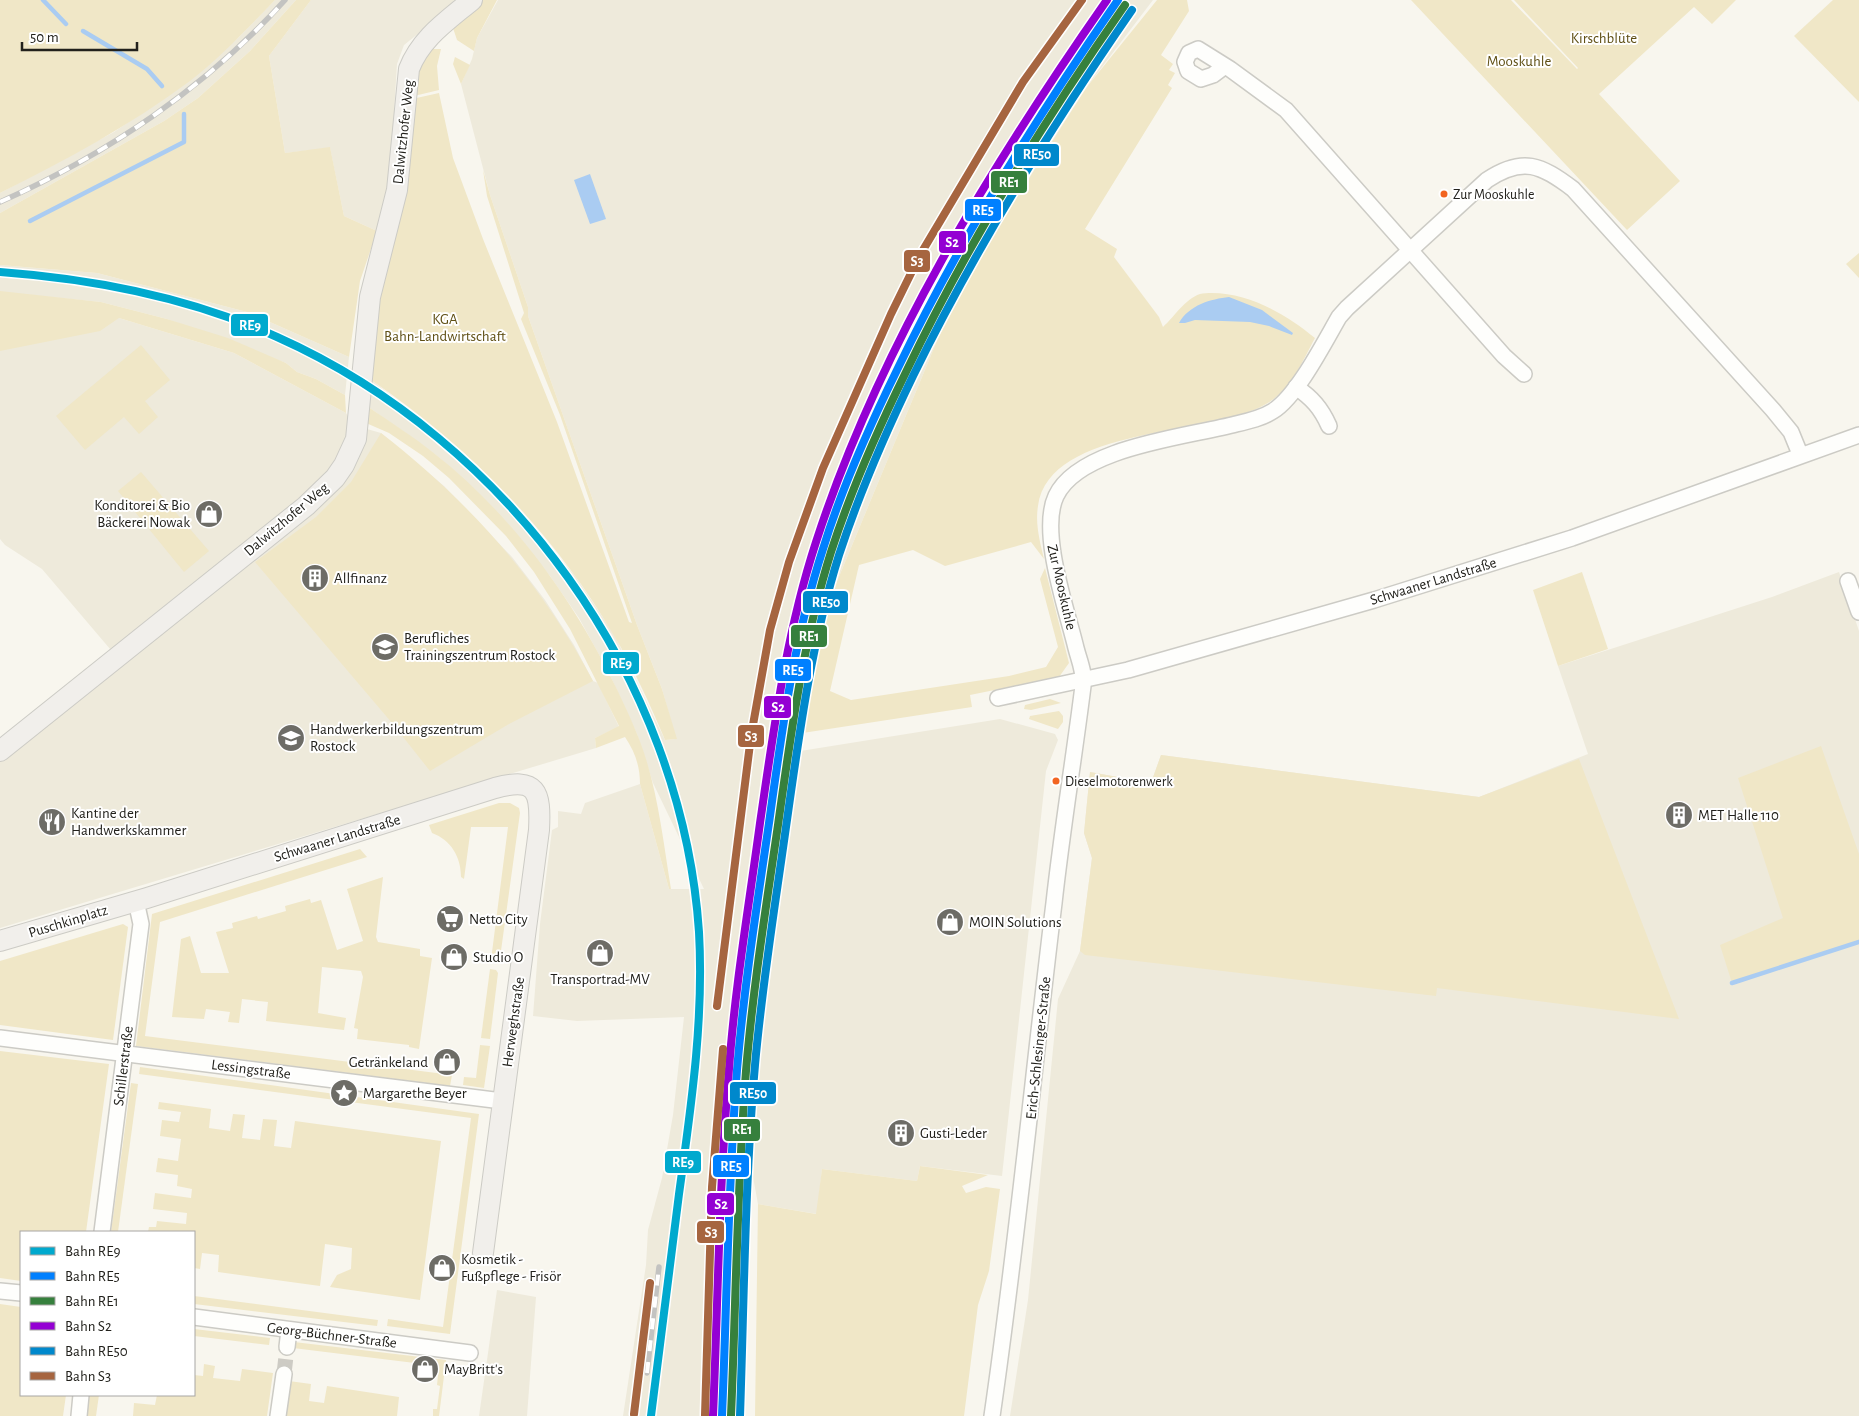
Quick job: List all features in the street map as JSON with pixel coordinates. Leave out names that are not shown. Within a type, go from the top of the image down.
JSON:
[{"type":"street","name":"Dalwitzhofer Weg","points":[[0,750],[306,506],[324,490],[344,465],[356,439],[370,297],[397,190],[409,70],[415,55],[424,41],[472,0]]},
{"type":"street","points":[[1225,66],[1286,110],[1504,356],[1524,374]]},
{"type":"street","name":"Zur Mooskuhle","points":[[1084,680],[1058,576],[1052,543],[1052,513],[1056,496],[1061,488],[1085,466],[1105,456],[1259,418],[1281,406],[1296,387],[1339,317],[1486,180],[1500,171],[1524,165],[1549,172],[1572,189],[1773,410],[1791,432],[1800,454]]},
{"type":"street","points":[[1296,387],[1314,400],[1322,410],[1330,426]]},
{"type":"street","name":"Schwaaner Landstraße","points":[[998,698],[1128,670],[1374,600],[1549,545],[1800,454],[1859,435]]},
{"type":"street","points":[[1848,582],[1859,612]]},
{"type":"street","name":"Erich-Schlesinger-Straße","points":[[992,1416],[1021,1204],[1054,902],[1084,680]]},
{"type":"street","name":"Schwaaner Landstraße","points":[[136,901],[513,783],[527,784],[537,791]]},
{"type":"street","name":"Herweghstraße","points":[[482,1253],[539,830],[540,804],[537,791]]},
{"type":"street","name":"Puschkinplatz","points":[[0,942],[136,901]]},
{"type":"street","name":"Schillerstraße","points":[[102,1231],[141,924],[136,901]]},
{"type":"street","name":"Lessingstraße","points":[[0,1038],[502,1101]]},
{"type":"street","points":[[0,1291],[20,1294]]},
{"type":"street","name":"Georg-Büchner-Straße","points":[[195,1317],[470,1353]]},
{"type":"street","points":[[286,1347],[288,1330]]},
{"type":"street","points":[[278,1416],[284,1374]]},
{"type":"street","points":[[79,1416],[81,1396]]},
{"type":"shaded area","points":[[275,0],[296,0],[250,51],[198,98],[164,121],[0,213],[0,193],[114,132],[190,80],[239,37]]},
{"type":"shaded area","points":[[311,0],[460,0],[404,45],[397,64],[390,179],[377,231],[344,216],[330,148],[285,153],[269,56]]},
{"type":"shaded area","points":[[498,0],[1153,0],[1086,88],[994,234],[939,336],[833,591],[806,683],[796,734],[788,753],[1000,719],[1055,734],[1058,740],[1046,771],[1002,1176],[920,1166],[917,1181],[822,1169],[817,1214],[758,1204],[748,1150],[754,1074],[738,1162],[732,1272],[731,1342],[739,1342],[740,1416],[623,1416],[646,1265],[648,1230],[662,1178],[673,1115],[684,1017],[577,1021],[533,1016],[540,924],[552,830],[558,827],[558,811],[581,814],[585,803],[640,784],[669,889],[704,889],[653,783],[637,734],[609,673],[579,618],[550,576],[505,521],[458,474],[436,455],[367,406],[371,380],[445,436],[522,511],[575,576],[614,634],[665,740],[676,739],[662,689],[637,625],[528,316],[528,307],[490,195],[461,84],[472,59],[477,38]],"holes":[[[765,947],[756,1058],[756,1041]]]},
{"type":"shaded area","points":[[0,265],[97,273],[247,312],[349,357],[345,395],[316,379],[297,372],[286,363],[167,319],[101,302],[0,292]]},
{"type":"shaded area","points":[[0,302],[119,318],[234,353],[346,413],[357,431],[367,429],[381,433],[444,486],[512,557],[545,600],[574,645],[593,681],[598,683],[619,727],[595,738],[596,748],[0,928],[0,762],[116,656],[42,569],[5,545],[0,539]]},
{"type":"shaded area","points":[[1839,572],[1859,631],[1859,1416],[1010,1416],[1028,1300],[1058,999],[1080,951],[1092,858],[1084,833],[1090,772],[1151,783],[1161,755],[1479,797],[1588,754],[1558,666],[1772,597]]},
{"type":"shaded area","points":[[497,1290],[536,1297],[527,1416],[479,1416]]},
{"type":"green space","points":[[0,0],[275,0],[213,62],[168,97],[98,141],[0,193]]},
{"type":"green space","points":[[296,0],[311,0],[269,56],[285,153],[330,147],[344,216],[377,231],[360,281],[349,357],[247,312],[97,273],[0,265],[0,213],[164,121],[198,98],[250,51]]},
{"type":"green space","points":[[482,0],[497,0],[477,38],[474,51],[457,40],[453,28]]},
{"type":"green space","points":[[1157,0],[1187,0],[1189,11],[1161,55],[1173,64],[1169,70],[1175,73],[1168,85],[1172,88],[1085,229],[1117,249],[1114,257],[1159,317],[1163,327],[1195,296],[1204,293],[1226,294],[1266,306],[1292,321],[1315,338],[1289,383],[1275,398],[1266,404],[1241,415],[1136,437],[1101,447],[1071,461],[1049,480],[1038,506],[1038,526],[1044,559],[1031,542],[945,566],[913,550],[859,565],[830,691],[851,700],[1009,676],[1046,667],[1058,647],[1040,579],[1045,568],[1069,663],[1059,677],[970,695],[972,707],[796,734],[806,683],[833,591],[939,336],[994,234],[1086,88]]},
{"type":"green space","name":"Mooskuhle","points":[[1411,0],[1511,0],[1577,69],[1514,0],[1736,0],[1712,24],[1694,7],[1599,94],[1680,181],[1627,230]]},
{"type":"green space","points":[[1833,0],[1859,0],[1859,102],[1794,36]]},
{"type":"green space","points":[[430,49],[441,49],[437,66],[439,90],[414,96],[419,70]]},
{"type":"green space","points":[[455,57],[470,65],[461,84],[453,64]]},
{"type":"green space","name":"KGA Bahn-Landwirtschaft","points":[[439,93],[453,158],[483,239],[557,422],[629,622],[632,623],[560,415],[521,319],[524,313],[487,196],[483,170],[528,307],[528,316],[637,625],[662,689],[677,739],[665,740],[641,686],[613,634],[590,597],[536,527],[475,463],[441,433],[371,380],[378,293],[412,99]]},
{"type":"green space","points":[[1859,253],[1859,278],[1846,264]]},
{"type":"green space","points":[[0,291],[101,302],[167,319],[228,338],[286,363],[297,372],[316,379],[345,395],[346,413],[234,353],[119,318],[100,331],[0,351]]},
{"type":"green space","points":[[141,345],[170,380],[145,401],[158,417],[139,434],[124,417],[85,450],[56,416]]},
{"type":"green space","points":[[367,406],[427,448],[465,479],[492,506],[543,566],[586,631],[629,714],[641,744],[651,775],[658,807],[671,889],[669,889],[632,748],[625,737],[596,748],[595,738],[619,726],[570,629],[534,572],[506,536],[449,478],[423,456],[389,433],[366,423]]},
{"type":"green space","points":[[381,433],[444,487],[501,545],[550,610],[573,645],[593,681],[509,724],[430,771],[392,723],[255,562],[316,517],[351,482]]},
{"type":"green space","points":[[141,472],[209,551],[184,572],[118,491]]},
{"type":"green space","points":[[1582,572],[1608,649],[1558,666],[1533,590]]},
{"type":"green space","points":[[1050,699],[1061,703],[1031,710],[1024,709],[1025,705]]},
{"type":"green space","points":[[1059,711],[1063,716],[1063,722],[1058,729],[1029,719],[1030,716]]},
{"type":"green space","points":[[1821,746],[1859,854],[1859,942],[1732,983],[1720,945],[1783,918],[1738,778]]},
{"type":"green space","points":[[1161,755],[1479,797],[1579,759],[1679,1019],[1437,988],[1436,996],[1085,955],[1080,951],[1092,858],[1084,833],[1090,772],[1151,783]]},
{"type":"green space","points":[[499,803],[510,803],[519,808],[520,813],[500,958],[494,961],[491,960],[508,827],[471,827],[464,879],[461,877],[461,870],[454,850],[445,840],[432,833],[429,825]]},
{"type":"green space","points":[[360,849],[367,857],[160,922],[145,1036],[452,1075],[450,1086],[136,1046],[152,914]]},
{"type":"green space","points":[[383,877],[376,937],[378,942],[420,949],[420,956],[432,958],[419,1049],[409,1047],[409,1045],[357,1039],[358,1029],[354,1028],[363,977],[361,971],[322,967],[318,1013],[346,1018],[344,1030],[266,1021],[268,1002],[242,999],[239,1023],[228,1022],[230,1012],[206,1009],[204,1019],[172,1017],[181,939],[190,936],[201,973],[229,973],[216,932],[233,928],[232,923],[257,916],[258,919],[286,911],[285,906],[310,899],[311,903],[321,900],[337,950],[363,941],[347,889]]},
{"type":"green space","points":[[123,924],[128,927],[113,1040],[0,1025],[0,961]]},
{"type":"green space","points":[[490,969],[496,970],[498,973],[490,1039],[481,1038]]},
{"type":"green space","points":[[480,1045],[490,1046],[484,1088],[463,1085],[464,1077],[476,1078]]},
{"type":"green space","points":[[0,1051],[109,1064],[86,1231],[20,1231],[20,1281],[0,1278]]},
{"type":"green space","points":[[140,1067],[479,1114],[450,1334],[387,1326],[388,1319],[443,1327],[471,1118],[139,1074]]},
{"type":"green space","points":[[131,1083],[138,1084],[118,1231],[111,1231]]},
{"type":"green space","points":[[159,1102],[211,1109],[209,1128],[230,1131],[233,1114],[245,1115],[242,1138],[260,1140],[263,1119],[277,1120],[274,1146],[291,1148],[295,1121],[441,1141],[420,1300],[330,1287],[337,1275],[351,1269],[352,1248],[325,1244],[320,1286],[218,1272],[219,1255],[202,1253],[200,1269],[195,1268],[195,1231],[148,1231],[149,1227],[156,1227],[157,1221],[186,1224],[187,1213],[153,1209],[155,1193],[191,1198],[192,1189],[177,1186],[178,1175],[156,1172],[158,1158],[178,1161],[181,1139],[160,1136],[162,1120],[179,1122],[181,1112],[158,1109]]},
{"type":"green space","points":[[920,1166],[988,1175],[962,1186],[966,1193],[986,1187],[1000,1189],[989,1271],[978,1305],[964,1416],[755,1416],[758,1204],[816,1214],[822,1169],[917,1181]]},
{"type":"green space","points":[[195,1296],[378,1320],[377,1326],[195,1304]]},
{"type":"green space","points":[[0,1304],[20,1307],[20,1396],[66,1396],[63,1416],[0,1416]]},
{"type":"green space","points":[[195,1329],[270,1338],[269,1345],[195,1336]]},
{"type":"green space","points":[[294,1342],[446,1360],[439,1416],[433,1416],[433,1409],[437,1409],[440,1386],[437,1385],[439,1366],[293,1348]]},
{"type":"green space","points":[[204,1364],[215,1366],[213,1378],[240,1381],[242,1369],[273,1373],[267,1416],[133,1416],[134,1403],[155,1405],[157,1396],[195,1396],[195,1375],[203,1376]]},
{"type":"green space","points":[[289,1381],[311,1384],[309,1401],[324,1403],[327,1386],[399,1397],[397,1416],[285,1416]]},
{"type":"green space","points":[[89,1396],[99,1396],[96,1416],[86,1416]]},
{"type":"water","points":[[590,174],[606,219],[590,224],[574,180]]},
{"type":"water","points":[[1229,297],[1262,310],[1293,333],[1292,335],[1269,326],[1250,322],[1195,320],[1179,323],[1194,307],[1215,299]]},
{"type":"waterway","points":[[43,0],[66,24]]},
{"type":"waterway","points":[[83,31],[147,69],[162,86]]},
{"type":"waterway","points":[[30,221],[184,142],[184,114]]},
{"type":"waterway","points":[[1732,983],[1859,942]]},
{"type":"tunnel","points":[[284,1374],[287,1347]]},
{"type":"railway","points":[[0,202],[78,163],[153,116],[222,62],[255,32],[285,0]]},
{"type":"railway","points":[[647,1373],[659,1267]]},
{"type":"rail line","name":"S3","points":[[717,1006],[751,736],[770,630],[789,562],[823,468],[891,314],[920,255],[1023,82],[1082,0]]},
{"type":"rail line","name":"S2","points":[[713,1416],[723,1156],[735,1008],[776,717],[789,646],[806,577],[816,542],[842,470],[872,399],[905,329],[942,260],[1021,127],[1107,0]]},
{"type":"rail line","name":"RE5","points":[[722,1416],[732,1156],[743,1008],[784,719],[804,616],[813,583],[830,526],[857,457],[887,390],[922,320],[1000,180],[1118,0]]},
{"type":"rail line","name":"RE1","points":[[731,1416],[741,1157],[752,1009],[793,722],[805,653],[821,586],[847,506],[865,461],[895,394],[930,324],[1008,184],[1065,94],[1125,5]]},
{"type":"rail line","name":"RE50","points":[[740,1416],[747,1196],[758,1035],[801,724],[813,656],[829,588],[855,509],[873,464],[937,328],[1016,188],[1072,98],[1132,10]]},
{"type":"rail line","name":"RE9","points":[[0,272],[71,279],[106,285],[141,292],[210,311],[277,337],[361,382],[438,438],[508,504],[568,578],[619,659],[658,746],[685,838],[699,932],[700,998],[695,1063],[651,1416]]},
{"type":"rail line","name":"S3","points":[[705,1415],[712,1187],[723,1049]]},
{"type":"rail line","name":"S3","points":[[634,1414],[650,1283]]},
{"type":"place","name":"Zur Mooskuhle","points":[[1444,194]]},
{"type":"place","name":"Konditorei & Bio Bäckerei Nowak","points":[[209,514]]},
{"type":"place","name":"Allfinanz","points":[[315,578]]},
{"type":"place","name":"Berufliches Trainingszentrum Rostock","points":[[385,647]]},
{"type":"place","name":"Handwerkerbildungszentrum Rostock","points":[[291,738]]},
{"type":"place","name":"Dieselmotorenwerk","points":[[1056,781]]},
{"type":"place","name":"MET Halle 110","points":[[1679,815]]},
{"type":"place","name":"Kantine der Handwerkskammer","points":[[52,822]]},
{"type":"place","name":"Netto City","points":[[450,919]]},
{"type":"place","name":"MOIN Solutions","points":[[950,922]]},
{"type":"place","name":"Transportrad-MV","points":[[600,953]]},
{"type":"place","name":"Studio O","points":[[454,957]]},
{"type":"place","name":"Getränkeland","points":[[447,1062]]},
{"type":"place","name":"Margarethe Beyer","points":[[344,1093]]},
{"type":"place","name":"Gusti-Leder","points":[[901,1133]]},
{"type":"place","name":"Kosmetik - Fußpflege - Frisör","points":[[442,1268]]},
{"type":"place","name":"MayBritt's","points":[[425,1369]]},
{"type":"park label","name":"Kirschblüte","points":[[1604,38]]}]
